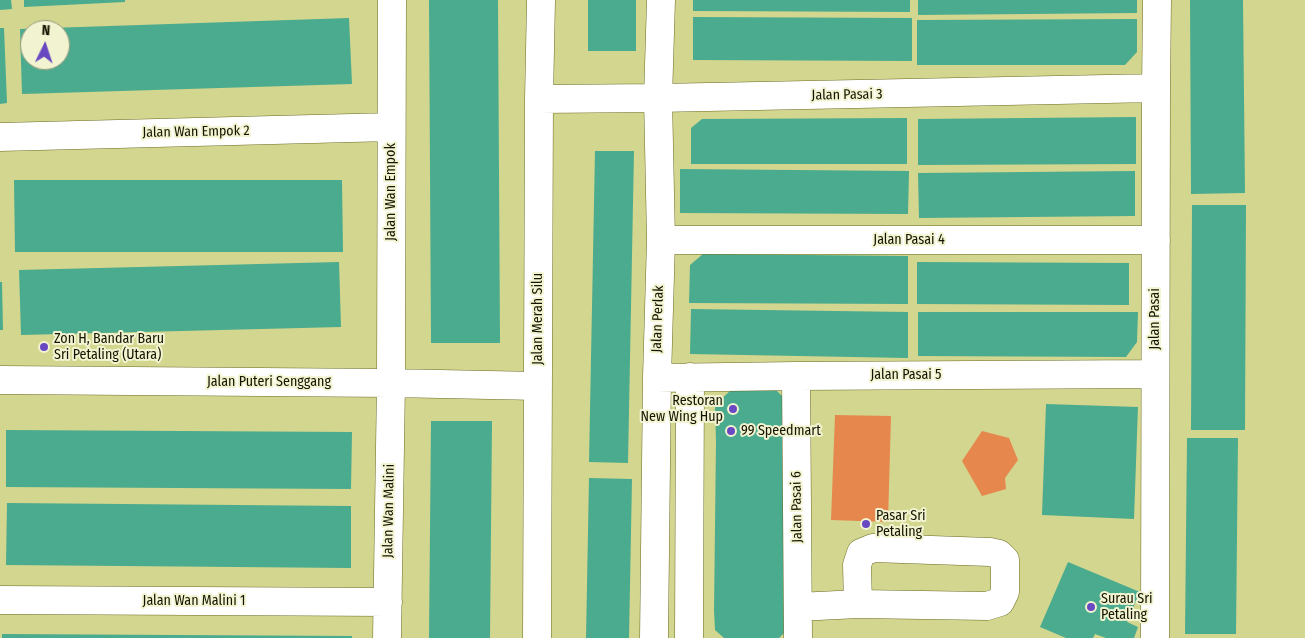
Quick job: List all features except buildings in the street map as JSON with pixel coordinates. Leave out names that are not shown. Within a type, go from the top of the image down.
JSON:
[{"type":"street","name":"Jalan Wan Empok","points":[[391,383],[392,0]]},
{"type":"street","name":"Jalan Merah Silu","points":[[538,638],[539,99],[541,0]]},
{"type":"street","name":"Jalan Perlak","points":[[654,638],[657,378],[661,240],[658,98],[661,0]]},
{"type":"street","name":"Jalan Pasai","points":[[1155,638],[1157,0]]},
{"type":"street","name":"Jalan Pasai 3","points":[[539,99],[1156,88]]},
{"type":"street","name":"Jalan Wan Empok 2","points":[[0,137],[391,127]]},
{"type":"street","name":"Jalan Pasai 4","points":[[661,240],[1156,240]]},
{"type":"street","name":"Jalan Pasai 5","points":[[657,378],[1155,374]]},
{"type":"street","name":"Jalan Pasai 6","points":[[796,376],[798,638]]},
{"type":"street","points":[[690,377],[690,638]]},
{"type":"street","name":"Jalan Puteri Senggang","points":[[0,380],[538,386]]},
{"type":"street","name":"Jalan Wan Malini","points":[[388,638],[391,383]]},
{"type":"street","points":[[798,607],[858,604],[987,606],[1000,602],[1005,592],[1005,560],[999,554],[990,552],[873,548],[861,552],[857,565],[858,604]]},
{"type":"street","name":"Jalan Wan Malini 1","points":[[0,600],[388,602]]},
{"type":"shaded area","points":[[835,415],[891,416],[888,522],[831,520]]},
{"type":"shaded area","points":[[982,431],[1009,438],[1018,460],[1005,478],[1006,489],[982,496],[962,461]]},
{"type":"place","name":"Zon H, Bandar Baru Sri Petaling (Utara)","points":[[44,347]]},
{"type":"place","name":"Restoran New Wing Hup","points":[[733,409]]},
{"type":"place","name":"99 Speedmart","points":[[731,431]]},
{"type":"place","name":"Pasar Sri Petaling","points":[[866,524]]},
{"type":"place","name":"Surau Sri Petaling","points":[[1091,607]]}]
